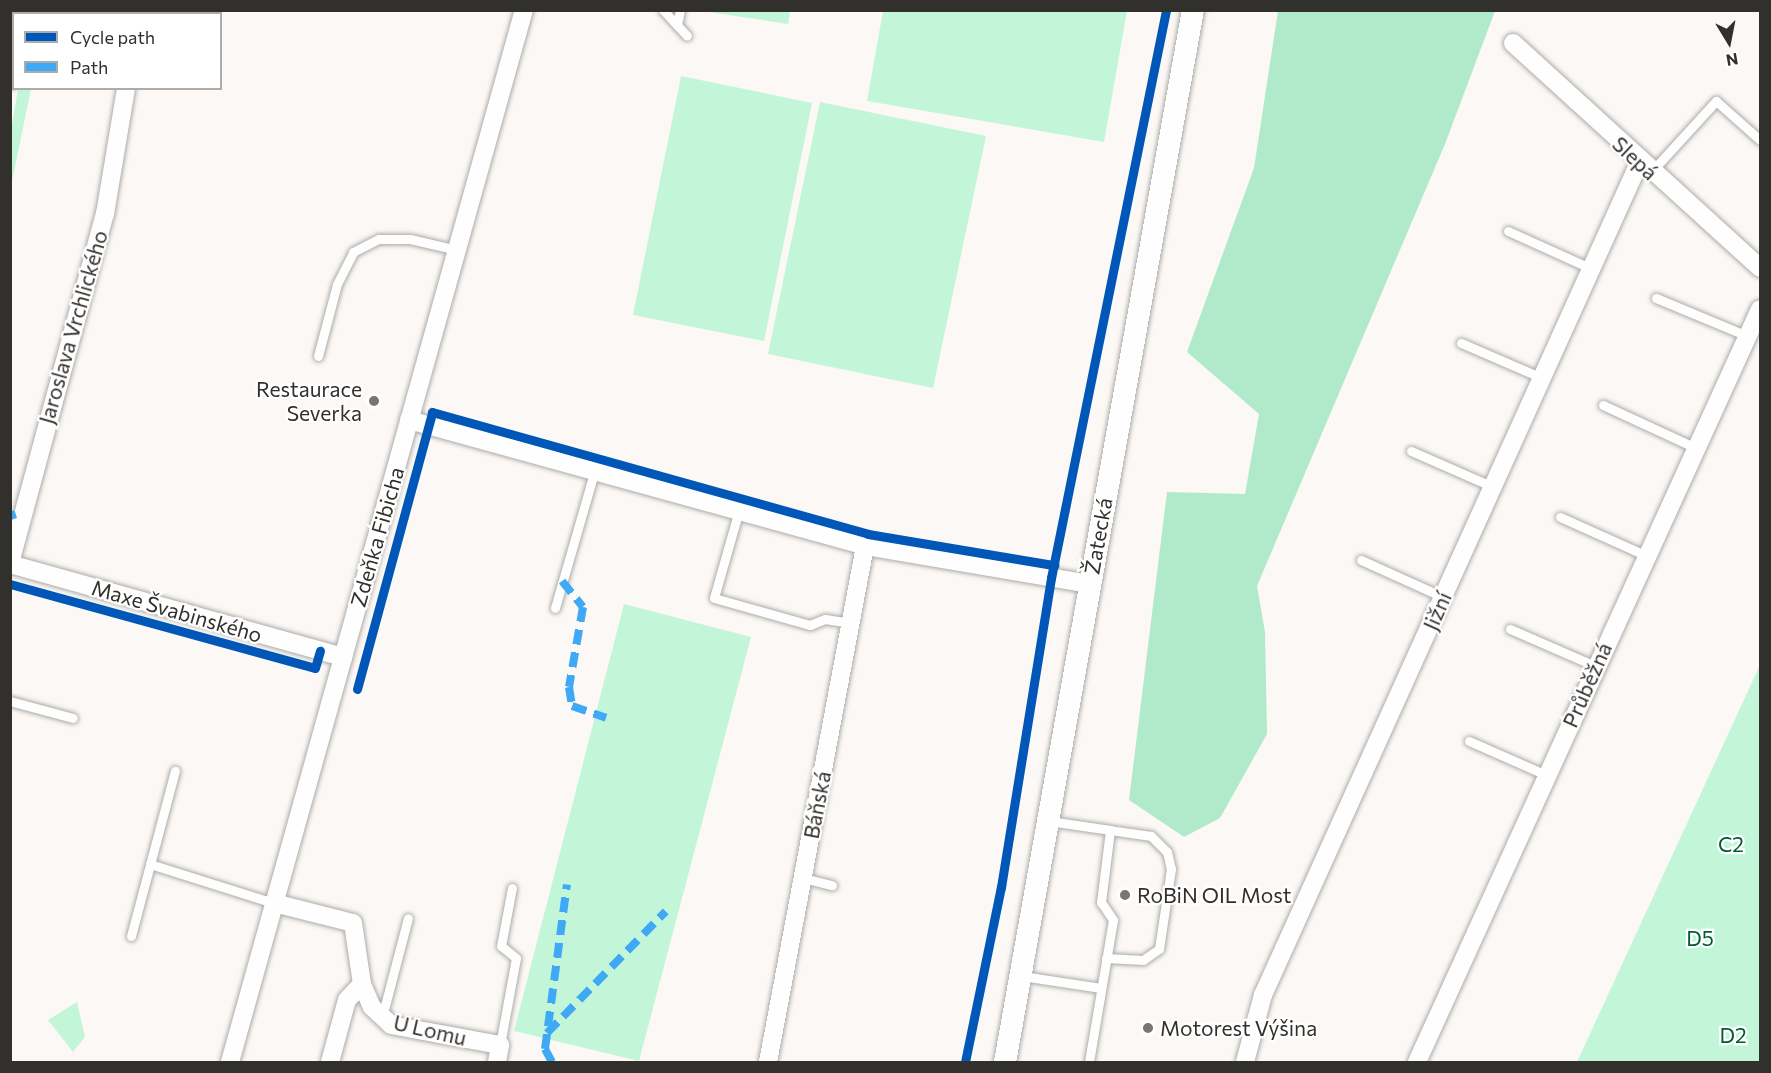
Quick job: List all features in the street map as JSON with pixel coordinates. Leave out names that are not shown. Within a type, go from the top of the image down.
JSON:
[{"type":"street","name":"Zdeňka Fibicha","points":[[230,1062],[524,10]]},
{"type":"street","name":"Žatecká","points":[[1005,1062],[1193,10]]},
{"type":"street","name":"Slepá","points":[[1513,43],[1645,168],[1761,268]]},
{"type":"street","name":"Jaroslava Vrchlického","points":[[10,563],[105,214],[126,90]]},
{"type":"street","name":"Jižní","points":[[1245,1062],[1263,995],[1592,269],[1645,168]]},
{"type":"street","name":"Průběžná","points":[[1417,1062],[1745,335],[1761,309]]},
{"type":"street","points":[[409,420],[595,469],[865,546],[1089,584]]},
{"type":"street","name":"Báňská","points":[[768,1062],[865,546]]},
{"type":"street","name":"Maxe Švabinského","points":[[10,563],[343,657]]},
{"type":"street","name":"U Lomu","points":[[274,903],[353,923],[362,984],[382,1017],[391,1025],[498,1054]]},
{"type":"street","points":[[330,1062],[347,1000],[362,984]]},
{"type":"lane","points":[[663,10],[687,36]]},
{"type":"lane","points":[[677,26],[680,10]]},
{"type":"lane","points":[[1645,168],[1716,101],[1761,140]]},
{"type":"lane","points":[[1508,231],[1592,269]]},
{"type":"lane","points":[[318,356],[337,284],[352,252],[389,239],[457,250]]},
{"type":"lane","points":[[1656,298],[1745,335]]},
{"type":"lane","points":[[1461,343],[1542,378]]},
{"type":"lane","points":[[1603,405],[1694,447]]},
{"type":"lane","points":[[1411,451],[1493,487]]},
{"type":"lane","points":[[555,608],[595,469]]},
{"type":"lane","points":[[739,510],[714,598],[810,625],[825,618],[851,623]]},
{"type":"lane","points":[[1560,517],[1645,555]]},
{"type":"lane","points":[[1361,560],[1443,597]]},
{"type":"lane","points":[[1510,629],[1595,666]]},
{"type":"lane","points":[[10,701],[73,718]]},
{"type":"lane","points":[[1469,741],[1546,775]]},
{"type":"lane","points":[[131,936],[175,771]]},
{"type":"lane","points":[[1049,821],[1151,836],[1167,852],[1171,869],[1159,949],[1143,960],[1106,957]]},
{"type":"lane","points":[[1089,1062],[1113,920],[1101,902],[1110,830]]},
{"type":"lane","points":[[150,864],[274,903]]},
{"type":"lane","points":[[803,878],[832,885]]},
{"type":"lane","points":[[498,1054],[516,958],[501,946],[512,888]]},
{"type":"lane","points":[[382,1017],[408,918]]},
{"type":"lane","points":[[1022,976],[1101,988]]},
{"type":"green space","points":[[790,10],[788,24],[702,11]]},
{"type":"green space","points":[[883,11],[1127,11],[1104,142],[867,101]]},
{"type":"green space","points":[[1278,11],[1495,11],[1445,144],[1257,586],[1265,632],[1267,734],[1220,818],[1184,837],[1129,800],[1167,492],[1245,494],[1259,414],[1187,352],[1254,168]]},
{"type":"green space","points":[[681,76],[812,103],[764,341],[633,315]]},
{"type":"green space","points":[[18,90],[31,90],[11,186],[11,130]]},
{"type":"green space","points":[[820,102],[986,136],[933,388],[768,354]]},
{"type":"green space","points":[[624,604],[751,637],[639,1061],[514,1031]]},
{"type":"green space","points":[[1760,665],[1760,1062],[1577,1062]]},
{"type":"green space","points":[[77,1002],[85,1037],[73,1052],[48,1020]]},
{"type":"marked path","points":[[10,516],[16,514]]},
{"type":"marked path","points":[[562,581],[583,607],[569,687],[572,706],[606,718]]},
{"type":"marked path","points":[[552,1062],[545,1049],[567,884]]},
{"type":"marked path","points":[[547,1033],[666,911]]},
{"type":"cycle path","points":[[965,1062],[1001,887],[1051,578],[1166,10]]},
{"type":"cycle path","points":[[357,689],[432,412],[868,534],[1054,565]]},
{"type":"cycle path","points":[[10,584],[315,668],[320,651]]},
{"type":"place","name":"Restaurace Severka","points":[[374,401]]},
{"type":"place","name":"RoBiN OIL Most","points":[[1125,895]]},
{"type":"place","name":"Motorest Výšina","points":[[1148,1028]]},
{"type":"park label","name":"C2","points":[[1731,844]]},
{"type":"park label","name":"D5","points":[[1700,938]]},
{"type":"park label","name":"D2","points":[[1733,1035]]}]
